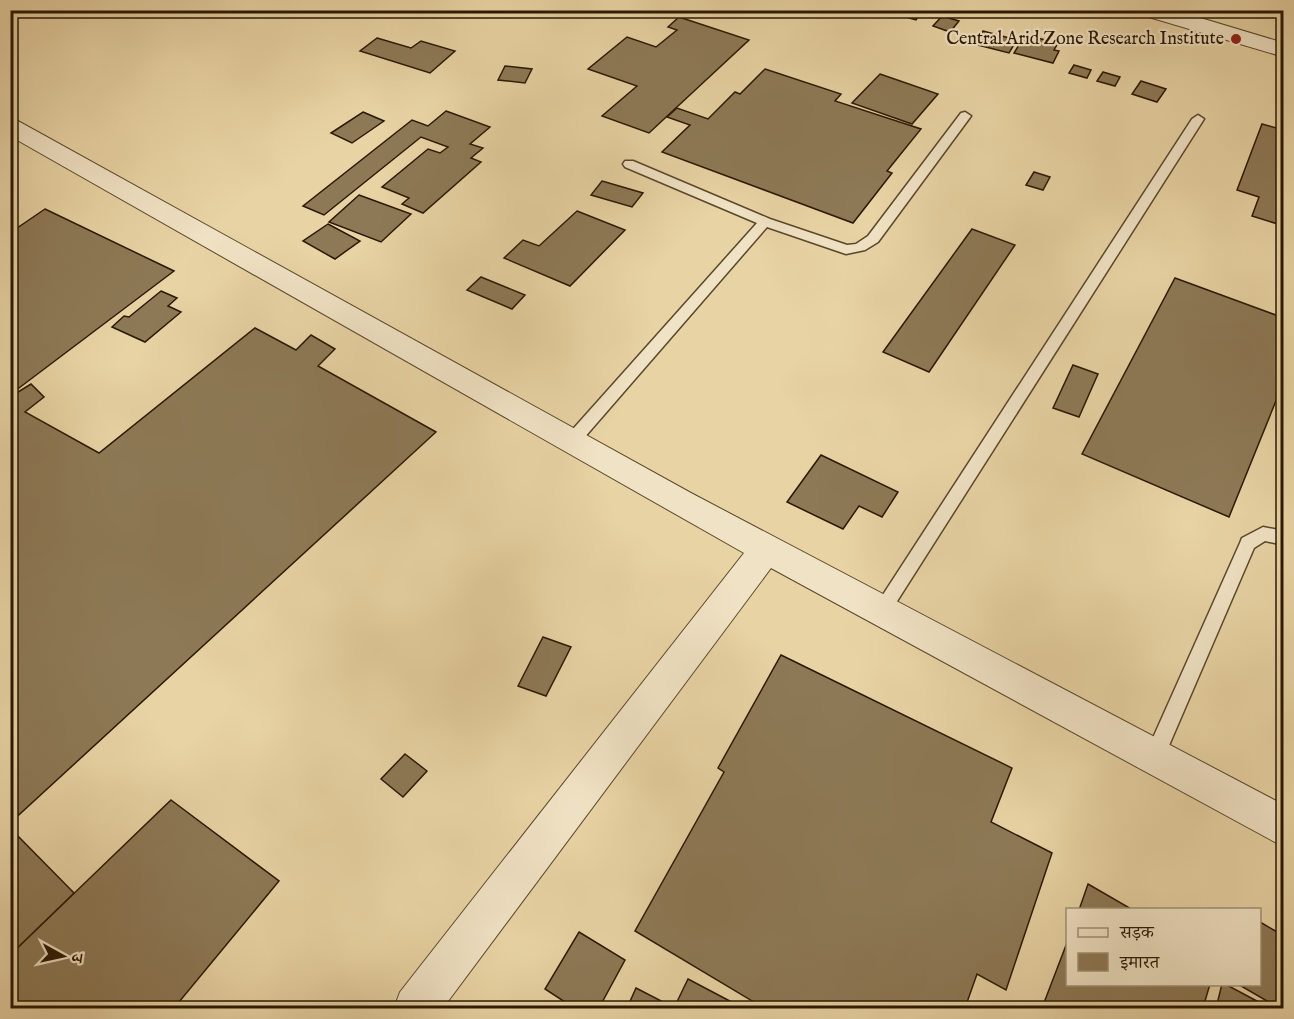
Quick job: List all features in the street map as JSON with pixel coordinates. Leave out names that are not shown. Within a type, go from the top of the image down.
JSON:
[{"type":"street","points":[[1150,10],[1284,50]]},
{"type":"street","points":[[10,126],[571,442],[882,612],[1284,827]]},
{"type":"street","points":[[416,1008],[766,548]]},
{"type":"lane","points":[[628,164],[765,222],[846,250],[860,247],[873,239],[965,116]]},
{"type":"lane","points":[[882,612],[1198,120]]},
{"type":"lane","points":[[571,442],[765,222]]},
{"type":"lane","points":[[1154,758],[1248,543],[1263,534],[1284,538]]},
{"type":"building","points":[[880,10],[921,10],[922,11],[916,20]]},
{"type":"building","points":[[942,16],[959,21],[950,32],[933,26]]},
{"type":"building","points":[[679,17],[749,40],[649,133],[602,116],[637,86],[588,69],[627,37],[656,47],[677,30],[668,27]]},
{"type":"building","points":[[983,31],[1017,40],[1009,53],[974,44]]},
{"type":"building","points":[[1025,35],[1058,43],[1054,50],[1059,51],[1053,63],[1014,53]]},
{"type":"building","points":[[377,38],[411,48],[421,41],[455,51],[430,73],[360,51]]},
{"type":"building","points":[[1074,65],[1091,70],[1087,78],[1069,73]]},
{"type":"building","points":[[505,66],[532,69],[525,83],[498,80]]},
{"type":"building","points":[[765,69],[841,94],[835,101],[921,129],[887,171],[892,173],[853,223],[662,152],[690,125],[667,117],[677,108],[708,119],[735,92],[740,94]]},
{"type":"building","points":[[1103,72],[1120,77],[1115,86],[1097,81]]},
{"type":"building","points":[[880,74],[938,94],[912,124],[852,103]]},
{"type":"building","points":[[1141,81],[1166,89],[1157,102],[1132,94]]},
{"type":"building","points":[[446,111],[490,127],[470,144],[483,148],[471,158],[481,162],[423,213],[402,204],[409,198],[382,187],[428,149],[440,153],[448,147],[421,137],[324,215],[303,206],[412,120],[428,126]]},
{"type":"building","points":[[363,112],[384,121],[352,143],[331,133]]},
{"type":"building","points":[[1262,124],[1284,130],[1284,226],[1252,216],[1259,197],[1237,190]]},
{"type":"building","points":[[1034,172],[1050,177],[1043,190],[1026,185]]},
{"type":"building","points":[[602,181],[643,193],[632,207],[591,195]]},
{"type":"building","points":[[359,195],[411,214],[381,242],[329,222]]},
{"type":"building","points":[[45,209],[174,271],[15,391],[10,389],[10,264],[13,263],[10,261],[10,233]]},
{"type":"building","points":[[577,211],[625,230],[570,286],[504,258],[523,240],[539,246]]},
{"type":"building","points":[[328,224],[360,241],[335,259],[303,241]]},
{"type":"building","points":[[972,229],[1015,245],[929,372],[883,352]]},
{"type":"building","points":[[481,277],[525,295],[512,309],[467,290]]},
{"type":"building","points":[[1175,278],[1284,318],[1284,381],[1229,517],[1082,454]]},
{"type":"building","points":[[161,291],[177,298],[168,306],[181,312],[145,342],[112,327],[124,316],[129,317]]},
{"type":"building","points":[[255,328],[296,350],[311,335],[335,349],[318,366],[436,432],[10,823],[10,397],[31,384],[44,397],[25,412],[99,453]]},
{"type":"building","points":[[1073,365],[1098,374],[1079,417],[1053,408]]},
{"type":"building","points":[[821,455],[898,492],[882,517],[859,506],[843,529],[787,502]]},
{"type":"building","points":[[543,637],[571,647],[546,696],[518,686]]},
{"type":"building","points":[[781,655],[1012,768],[991,822],[1052,853],[1006,990],[977,974],[965,1008],[764,1008],[635,931],[724,772],[718,768]]},
{"type":"building","points":[[405,754],[427,771],[403,797],[381,779]]},
{"type":"building","points":[[171,800],[279,881],[174,1008],[10,1008],[10,955]]},
{"type":"building","points":[[10,828],[74,893],[10,955]]},
{"type":"building","points":[[1088,884],[1130,908],[1080,908]]},
{"type":"building","points":[[1261,923],[1284,936],[1284,1008],[1279,1008],[1241,986],[1261,986]]},
{"type":"building","points":[[579,932],[625,960],[599,1008],[574,1008],[545,989]]},
{"type":"building","points":[[1066,945],[1066,986],[1209,986],[1203,1008],[1042,1008]]},
{"type":"building","points":[[688,979],[743,1008],[674,1008]]},
{"type":"building","points":[[1222,986],[1229,986],[1270,1008],[1216,1008]]},
{"type":"building","points":[[636,988],[669,1005],[667,1008],[627,1008]]},
{"type":"place","name":"Central Arid Zone Research Institute","points":[[1236,39]]}]
